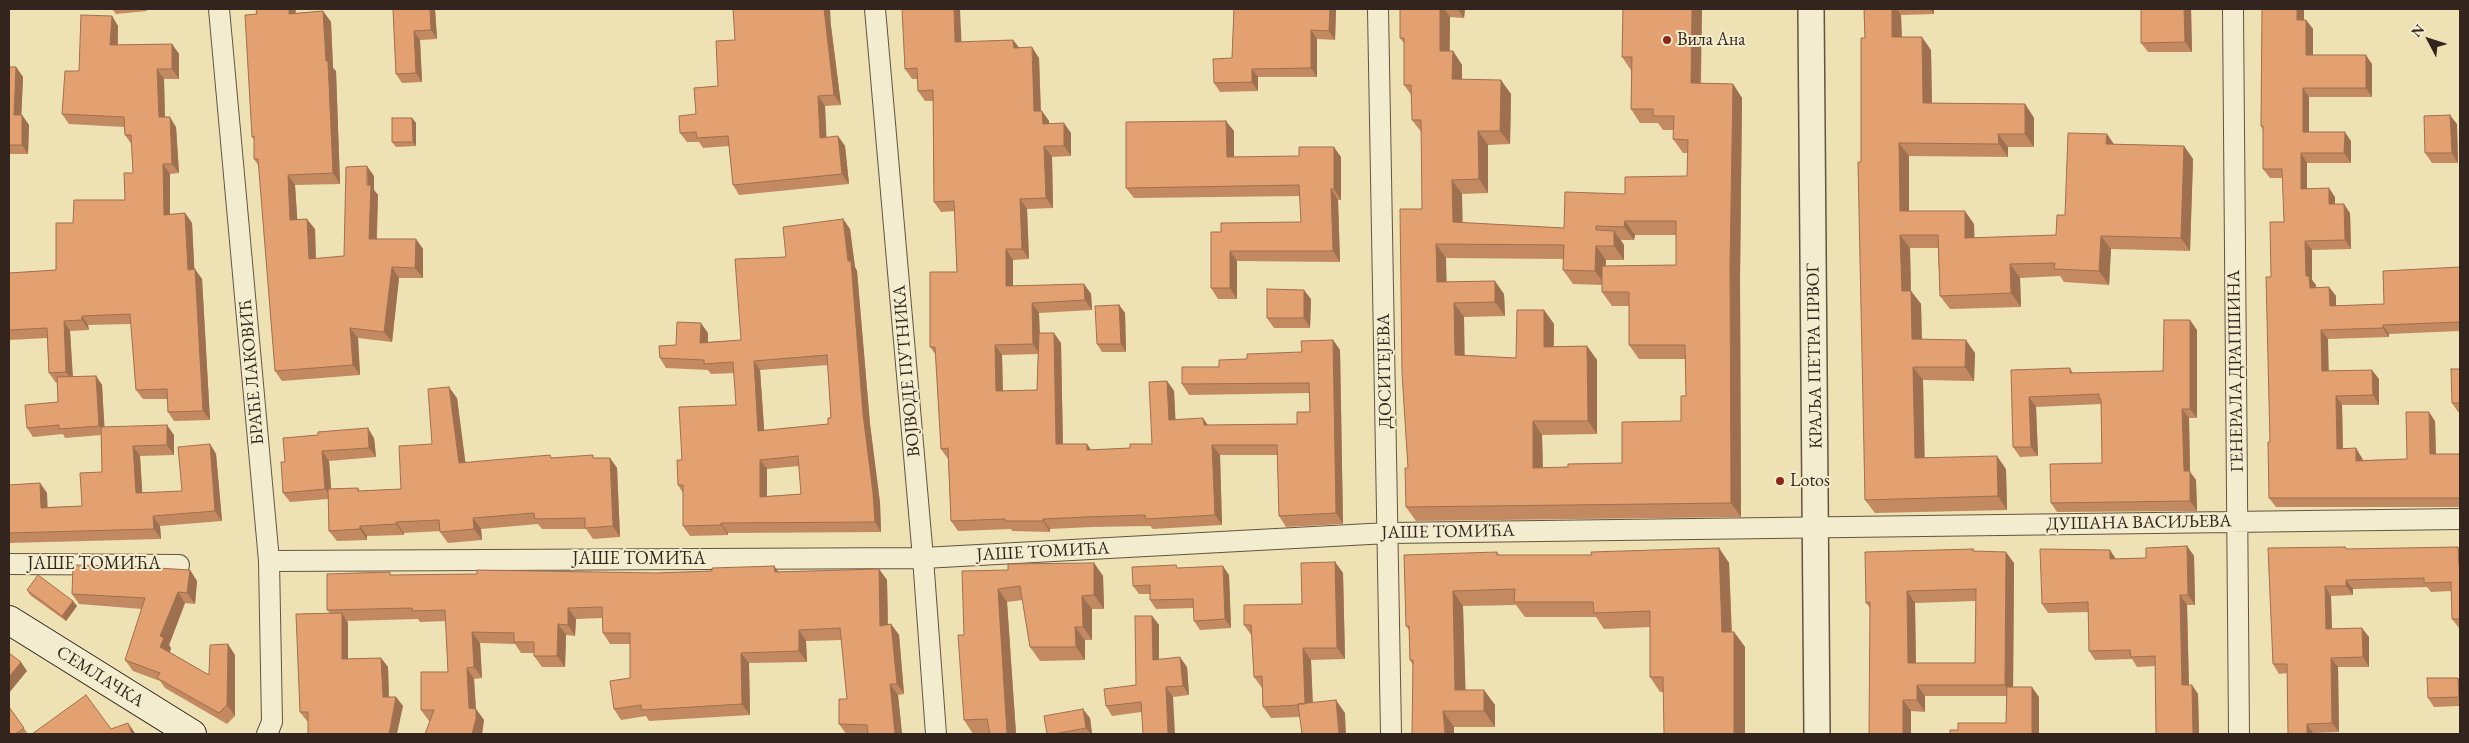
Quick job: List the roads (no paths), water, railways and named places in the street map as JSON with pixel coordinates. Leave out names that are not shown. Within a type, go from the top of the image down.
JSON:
[{"type":"main road","name":"СЕМЛАЧКА","points":[[9,620],[192,734]]},
{"type":"street","name":"БРАЋЕ ЛАКОВИЋ","points":[[219,9],[270,561],[272,722],[268,734]]},
{"type":"street","name":"ВОЈВОДЕ ПУТНИКА","points":[[875,9],[923,558],[936,734]]},
{"type":"street","name":"ДОСИТЕЈЕВА","points":[[1378,9],[1391,734]]},
{"type":"street","name":"КРАЉА ПЕТРА ПРВОГ","points":[[1811,9],[1817,526],[1817,734]]},
{"type":"street","name":"ГЕНЕРАЛА ДРАПШИНА","points":[[2233,9],[2239,734]]},
{"type":"street","name":"ДУШАНА ВАСИЉЕВА","points":[[1817,526],[2460,519]]},
{"type":"street","name":"ЈАШЕ ТОМИЋА","points":[[270,561],[923,558],[1388,533],[1817,526]]},
{"type":"street","name":"ЈАШЕ ТОМИЋА","points":[[9,564],[178,565]]},
{"type":"place","name":"Вила Ана","points":[[1667,40]]},
{"type":"place","name":"Lotos","points":[[1780,481]]}]
